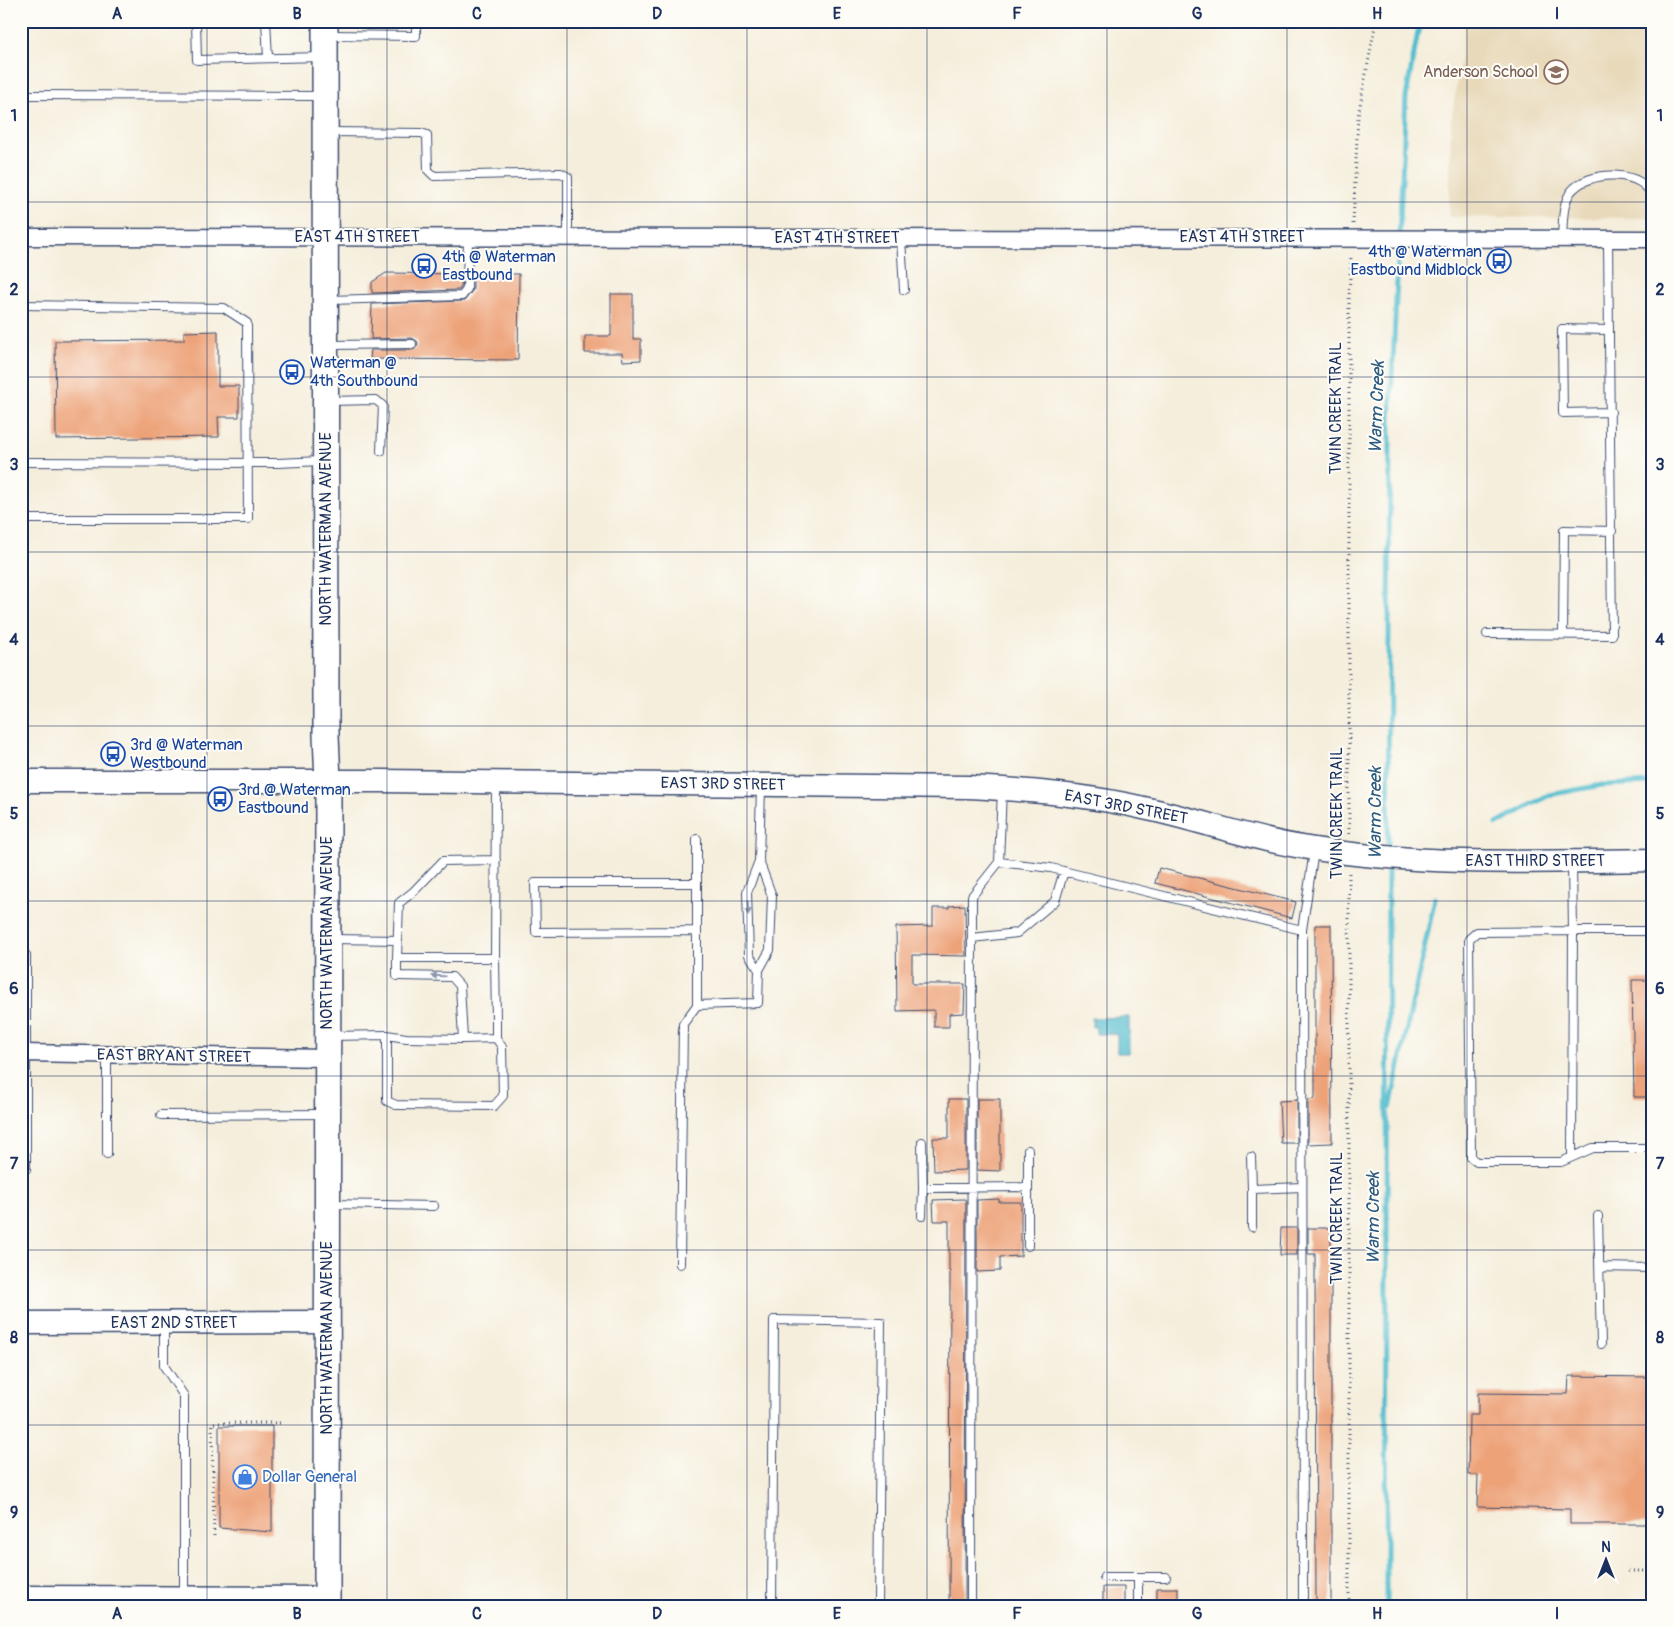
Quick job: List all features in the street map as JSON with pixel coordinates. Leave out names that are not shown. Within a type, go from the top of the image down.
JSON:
[{"type":"main road","name":"NORTH WATERMAN AVENUE","points":[[325,38],[328,781],[326,1600]]},
{"type":"main road","name":"EAST 3RD STREET","points":[[21,781],[496,782],[1002,788],[1090,797],[1150,809],[1239,833],[1314,849],[1355,855],[1416,860]]},
{"type":"main road","name":"EAST THIRD STREET","points":[[1416,860],[1478,862],[1653,860]]},
{"type":"main road","name":"EAST 2ND STREET","points":[[21,1324],[326,1322]]},
{"type":"street","name":"EAST 4TH STREET","points":[[21,237],[1374,237],[1653,239]]},
{"type":"street","name":"EAST BRYANT STREET","points":[[24,1053],[107,1055],[327,1047]]},
{"type":"street","points":[[21,1594],[184,1594],[326,1600]]},
{"type":"lane","points":[[196,21],[197,60],[268,58],[325,38],[416,36],[416,21]]},
{"type":"lane","points":[[266,21],[268,58]]},
{"type":"lane","points":[[21,95],[212,94],[325,96]]},
{"type":"lane","points":[[325,132],[421,132],[426,136],[428,170],[434,176],[561,173],[568,177],[568,237]]},
{"type":"lane","points":[[1562,239],[1565,204],[1570,193],[1584,181],[1606,175],[1624,177],[1644,186],[1650,191],[1653,200]]},
{"type":"lane","points":[[325,300],[462,296],[467,289],[468,237]]},
{"type":"lane","points":[[901,238],[904,290]]},
{"type":"lane","points":[[1487,634],[1612,635],[1608,239]]},
{"type":"lane","points":[[21,305],[224,308],[247,323],[248,519],[21,518]]},
{"type":"lane","points":[[1609,330],[1562,329],[1563,413],[1611,412]]},
{"type":"lane","points":[[325,345],[412,344]]},
{"type":"lane","points":[[326,401],[376,400],[383,406],[382,451]]},
{"type":"lane","points":[[21,462],[248,463],[326,460]]},
{"type":"lane","points":[[1563,635],[1564,530],[1612,531]]},
{"type":"lane","points":[[387,1035],[387,1101],[396,1105],[494,1106],[503,1096],[502,1046],[496,1038],[494,958],[496,782]]},
{"type":"lane","points":[[759,970],[749,955],[747,892],[759,861],[761,785]]},
{"type":"lane","points":[[971,1606],[972,896],[999,862],[1002,788]]},
{"type":"lane","points":[[680,1264],[682,1024],[697,1005],[698,839]]},
{"type":"lane","points":[[1303,1606],[1302,930],[1314,849]]},
{"type":"lane","points":[[463,1039],[460,986],[452,977],[397,976],[399,902],[413,892],[443,861],[496,860]]},
{"type":"lane","points":[[697,1005],[758,1003],[759,970],[770,950],[772,896],[759,861]]},
{"type":"lane","points":[[1572,861],[1572,1157]]},
{"type":"lane","points":[[999,862],[1051,868],[1302,930]]},
{"type":"lane","points":[[972,938],[1017,933],[1055,901],[1064,871]]},
{"type":"lane","points":[[698,882],[536,882],[536,932],[698,932]]},
{"type":"lane","points":[[1653,931],[1477,932],[1469,939],[1470,1158],[1477,1162],[1561,1162],[1592,1148],[1653,1148]]},
{"type":"lane","points":[[327,938],[398,940]]},
{"type":"lane","points":[[26,955],[24,1053],[26,1168]]},
{"type":"lane","points":[[397,958],[494,958]]},
{"type":"lane","points":[[327,1047],[387,1035],[406,1038],[496,1038]]},
{"type":"lane","points":[[107,1055],[107,1154]]},
{"type":"lane","points":[[161,1115],[327,1114]]},
{"type":"lane","points":[[922,1142],[922,1216]]},
{"type":"lane","points":[[1028,1150],[1028,1246]]},
{"type":"lane","points":[[1251,1157],[1252,1227]]},
{"type":"lane","points":[[923,1188],[1028,1187]]},
{"type":"lane","points":[[1252,1189],[1302,1187]]},
{"type":"lane","points":[[327,1204],[434,1206]]},
{"type":"lane","points":[[1598,1216],[1601,1344]]},
{"type":"lane","points":[[1600,1267],[1653,1268]]},
{"type":"lane","points":[[772,1606],[774,1320],[881,1322],[878,1606]]},
{"type":"lane","points":[[164,1323],[164,1366],[184,1396],[184,1594]]},
{"type":"lane","points":[[1104,1577],[1166,1577]]},
{"type":"lane","points":[[1138,1577],[1138,1606]]},
{"type":"path","name":"TWIN CREEK TRAIL","points":[[1349,1606],[1355,855],[1349,297],[1358,116],[1376,21]]},
{"type":"path","points":[[214,1536],[212,1423],[287,1423]]},
{"type":"path","points":[[1628,1571],[1653,1571]]},
{"type":"shaded area","name":"Anderson School","points":[[1466,21],[1653,21],[1653,218],[1449,217],[1451,122]]},
{"type":"water","points":[[1129,1017],[1129,1053],[1117,1053],[1117,1034],[1096,1034],[1096,1027],[1092,1027],[1092,1018]]},
{"type":"building","points":[[386,273],[462,274],[461,287],[459,290],[372,293],[372,282]]},
{"type":"building","points":[[473,274],[519,274],[518,360],[370,359],[371,350],[412,350],[418,344],[412,338],[371,339],[372,304],[464,301],[473,290]]},
{"type":"building","points":[[611,294],[633,294],[633,339],[641,339],[641,360],[623,361],[622,353],[585,353],[585,336],[611,336]]},
{"type":"building","points":[[218,331],[218,386],[239,386],[239,417],[218,417],[219,437],[56,439],[55,341],[184,340],[184,332]]},
{"type":"building","points":[[1159,868],[1296,902],[1292,918],[1155,883]]},
{"type":"building","points":[[965,905],[966,956],[912,955],[912,984],[965,984],[964,1013],[949,1014],[949,1027],[934,1027],[934,1010],[897,1011],[896,927],[933,926],[933,908]]},
{"type":"building","points":[[1315,925],[1331,925],[1332,1143],[1308,1144],[1308,1100],[1315,1099]]},
{"type":"building","points":[[1632,980],[1653,980],[1653,1097],[1634,1097]]},
{"type":"building","points":[[949,1099],[966,1099],[966,1170],[934,1171],[933,1138],[949,1138]]},
{"type":"building","points":[[977,1099],[1000,1099],[1000,1171],[977,1170]]},
{"type":"building","points":[[1297,1100],[1297,1143],[1281,1143],[1279,1101]]},
{"type":"building","points":[[999,1199],[999,1202],[1021,1202],[1021,1256],[1000,1257],[1000,1271],[977,1272],[977,1200]]},
{"type":"building","points":[[933,1200],[966,1200],[965,1606],[949,1606],[949,1221],[934,1221]]},
{"type":"building","points":[[1281,1228],[1297,1228],[1297,1255],[1280,1255]]},
{"type":"building","points":[[1308,1228],[1331,1228],[1331,1606],[1316,1606],[1315,1254],[1308,1254]]},
{"type":"building","points":[[1569,1376],[1653,1377],[1653,1524],[1570,1524],[1570,1509],[1477,1507],[1478,1475],[1468,1475],[1469,1415],[1478,1415],[1478,1393],[1568,1394]]},
{"type":"building","name":"Dollar General","points":[[219,1426],[272,1426],[272,1532],[219,1528]]},
{"type":"building","points":[[1103,1587],[1124,1587],[1124,1606],[1103,1606]]},
{"type":"building","points":[[1157,1588],[1178,1588],[1178,1606],[1157,1606]]},
{"type":"waterway","name":"Warm Creek","points":[[1388,852],[1390,421],[1406,97],[1420,21]]},
{"type":"waterway","points":[[1497,824],[1549,795],[1602,785],[1653,783]]},
{"type":"waterway","name":"Warm Creek","points":[[1386,1606],[1388,863]]},
{"type":"waterway","points":[[1390,1108],[1435,898]]},
{"type":"place","name":"Anderson School","points":[[1556,72]]},
{"type":"place","name":"4th @ Waterman Eastbound Midblock","points":[[1499,261]]},
{"type":"place","name":"4th @ Waterman Eastbound","points":[[424,266]]},
{"type":"place","name":"Waterman @ 4th Southbound","points":[[292,372]]},
{"type":"place","name":"3rd @ Waterman Westbound","points":[[113,754]]},
{"type":"place","name":"3rd @ Waterman Eastbound","points":[[220,799]]},
{"type":"place","name":"Dollar General","points":[[245,1477]]}]
